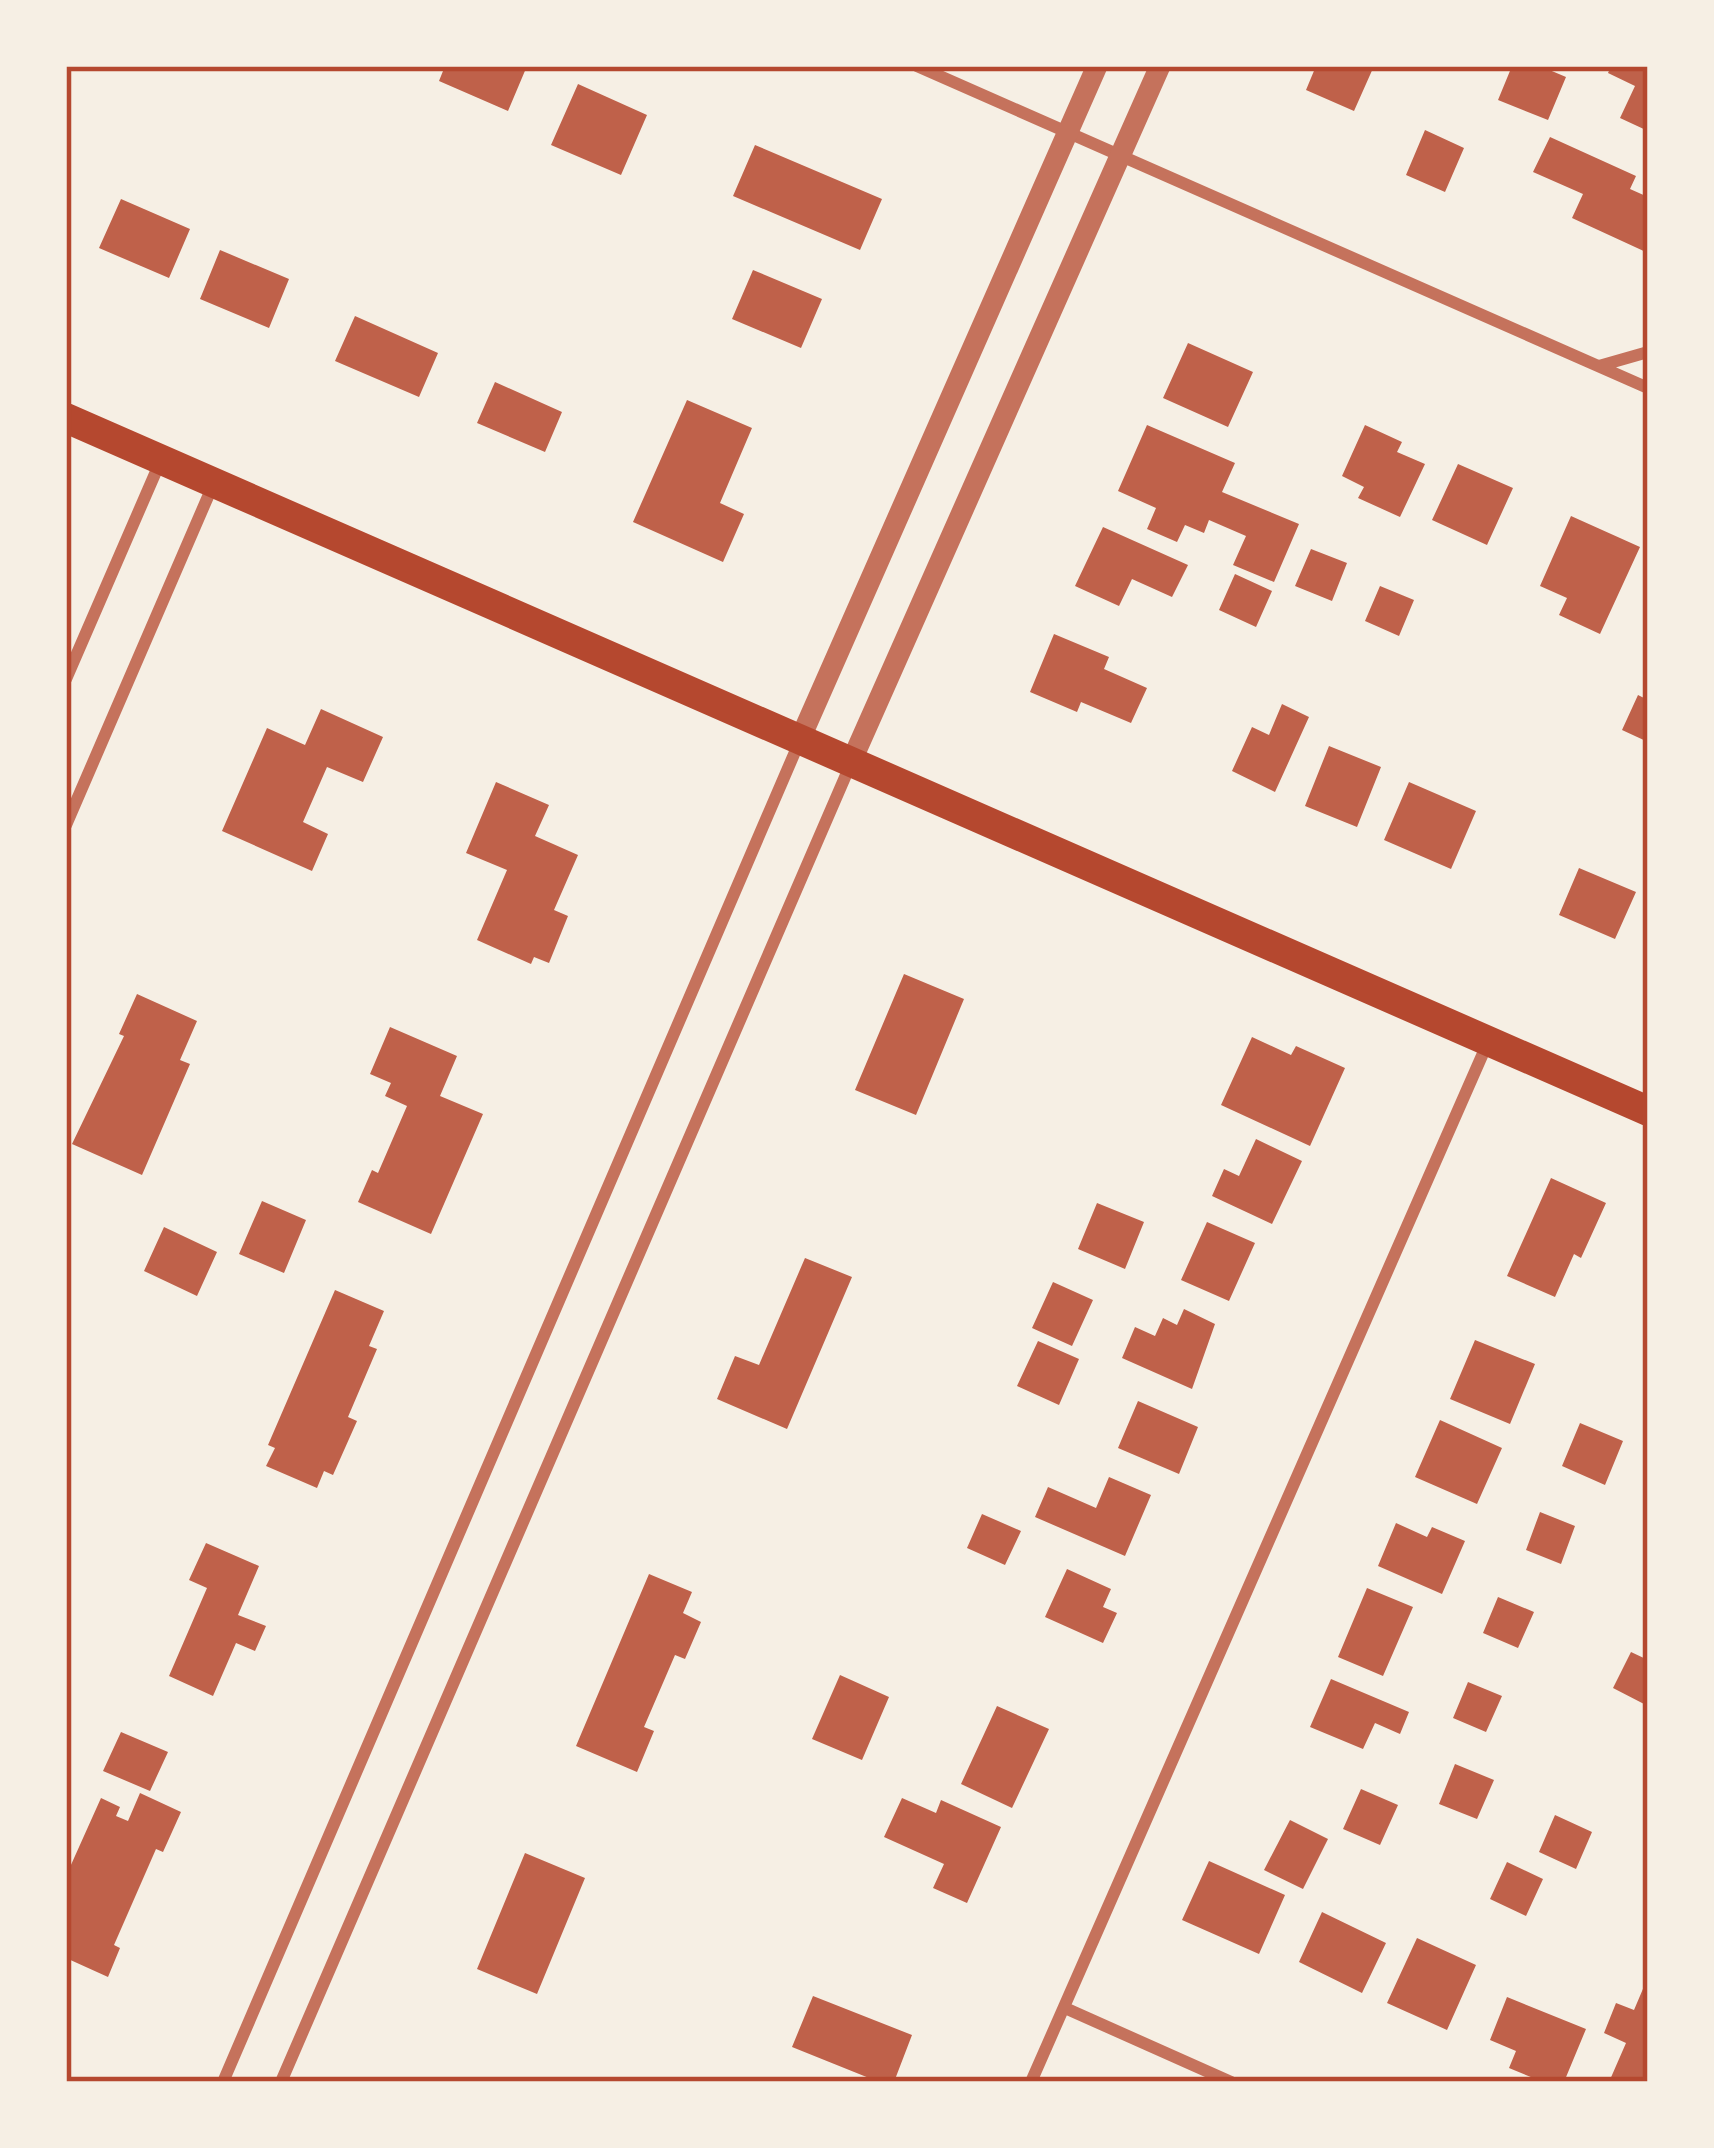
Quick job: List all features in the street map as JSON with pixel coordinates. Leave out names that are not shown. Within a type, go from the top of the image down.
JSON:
[{"type":"main road","points":[[66,418],[1648,1111]]},
{"type":"street","points":[[917,66],[1648,388]]},
{"type":"street","points":[[223,2082],[801,737],[1097,66]]},
{"type":"street","points":[[281,2082],[852,760],[1160,66]]},
{"type":"street","points":[[1599,366],[1648,352]]},
{"type":"street","points":[[66,679],[161,459]]},
{"type":"street","points":[[66,825],[214,482]]},
{"type":"street","points":[[1031,2082],[1488,1041]]},
{"type":"street","points":[[1064,2008],[1231,2082]]},
{"type":"building","points":[[445,66],[527,66],[508,111],[439,81]]},
{"type":"building","points":[[1316,66],[1374,66],[1354,111],[1306,90]]},
{"type":"building","points":[[1512,66],[1540,66],[1566,77],[1548,120],[1498,100]]},
{"type":"building","points":[[1611,66],[1648,66],[1648,131],[1620,118],[1635,86],[1608,73]]},
{"type":"building","points":[[578,84],[647,115],[621,175],[551,145]]},
{"type":"building","points":[[1425,130],[1464,148],[1445,192],[1406,175]]},
{"type":"building","points":[[1550,137],[1636,176],[1630,189],[1648,197],[1648,253],[1572,218],[1583,194],[1533,172]]},
{"type":"building","points":[[755,145],[882,199],[860,250],[733,196]]},
{"type":"building","points":[[121,199],[190,229],[169,278],[99,248]]},
{"type":"building","points":[[220,250],[289,279],[269,328],[200,299]]},
{"type":"building","points":[[753,270],[822,299],[801,348],[732,319]]},
{"type":"building","points":[[355,316],[438,353],[419,397],[335,361]]},
{"type":"building","points":[[1188,343],[1253,372],[1228,427],[1163,398]]},
{"type":"building","points":[[495,382],[562,412],[545,452],[477,423]]},
{"type":"building","points":[[687,400],[752,428],[720,503],[744,514],[723,562],[633,522]]},
{"type":"building","points":[[1147,425],[1235,463],[1222,492],[1299,524],[1274,582],[1233,565],[1246,536],[1209,520],[1204,533],[1185,525],[1177,542],[1147,529],[1156,508],[1118,491]]},
{"type":"building","points":[[1365,425],[1402,442],[1397,452],[1425,464],[1400,517],[1358,498],[1364,487],[1342,476]]},
{"type":"building","points":[[1458,464],[1513,488],[1487,545],[1432,520]]},
{"type":"building","points":[[1571,516],[1640,547],[1600,634],[1559,615],[1567,598],[1540,586]]},
{"type":"building","points":[[1103,527],[1188,565],[1172,597],[1132,579],[1119,606],[1075,586]]},
{"type":"building","points":[[1311,549],[1347,563],[1332,601],[1295,586]]},
{"type":"building","points":[[1235,574],[1272,591],[1256,627],[1219,610]]},
{"type":"building","points":[[1380,586],[1414,600],[1399,636],[1365,621]]},
{"type":"building","points":[[1054,634],[1109,657],[1104,669],[1147,688],[1131,723],[1081,702],[1077,712],[1030,692]]},
{"type":"building","points":[[1638,695],[1648,700],[1648,742],[1622,730]]},
{"type":"building","points":[[1282,704],[1309,717],[1275,792],[1232,771],[1252,727],[1269,735]]},
{"type":"building","points":[[321,709],[383,737],[363,782],[327,767],[303,822],[328,834],[312,871],[222,831],[267,728],[305,745]]},
{"type":"building","points":[[1329,746],[1381,767],[1357,827],[1305,806]]},
{"type":"building","points":[[496,782],[549,805],[535,836],[578,855],[554,910],[568,916],[549,963],[534,957],[531,964],[477,940],[507,870],[466,853]]},
{"type":"building","points":[[1409,782],[1476,811],[1451,869],[1384,840]]},
{"type":"building","points":[[1579,868],[1636,892],[1615,939],[1559,915]]},
{"type":"building","points":[[904,974],[964,999],[916,1115],[855,1090]]},
{"type":"building","points":[[137,994],[197,1021],[180,1060],[190,1064],[142,1175],[72,1144],[124,1036],[119,1034]]},
{"type":"building","points":[[390,1027],[457,1056],[440,1096],[483,1114],[431,1234],[358,1202],[372,1170],[378,1173],[407,1106],[385,1096],[391,1083],[370,1074]]},
{"type":"building","points":[[1252,1037],[1291,1055],[1296,1046],[1345,1068],[1310,1146],[1221,1105]]},
{"type":"building","points":[[1256,1139],[1302,1161],[1272,1224],[1212,1196],[1224,1169],[1239,1176]]},
{"type":"building","points":[[1551,1178],[1606,1203],[1581,1258],[1574,1254],[1555,1297],[1507,1276]]},
{"type":"building","points":[[262,1201],[306,1220],[284,1273],[239,1254]]},
{"type":"building","points":[[1097,1203],[1144,1222],[1125,1269],[1078,1249]]},
{"type":"building","points":[[1207,1222],[1255,1243],[1229,1301],[1181,1280]]},
{"type":"building","points":[[164,1227],[217,1252],[197,1296],[144,1271]]},
{"type":"building","points":[[805,1258],[852,1277],[787,1429],[717,1399],[735,1356],[759,1365]]},
{"type":"building","points":[[1053,1282],[1093,1300],[1072,1346],[1032,1328]]},
{"type":"building","points":[[335,1290],[384,1311],[369,1346],[377,1349],[348,1417],[357,1421],[333,1475],[324,1471],[317,1488],[266,1466],[275,1448],[268,1445]]},
{"type":"building","points":[[1184,1309],[1215,1324],[1192,1389],[1122,1358],[1135,1327],[1155,1336],[1163,1318],[1177,1325]]},
{"type":"building","points":[[1475,1340],[1535,1364],[1510,1424],[1450,1399]]},
{"type":"building","points":[[1038,1341],[1079,1359],[1059,1405],[1017,1386]]},
{"type":"building","points":[[1138,1401],[1198,1427],[1179,1474],[1118,1448]]},
{"type":"building","points":[[1440,1420],[1502,1448],[1477,1504],[1415,1477]]},
{"type":"building","points":[[1580,1423],[1623,1441],[1605,1485],[1562,1466]]},
{"type":"building","points":[[1109,1477],[1151,1495],[1125,1556],[1035,1517],[1048,1487],[1096,1508]]},
{"type":"building","points":[[1540,1512],[1575,1526],[1561,1564],[1526,1550]]},
{"type":"building","points":[[982,1514],[1021,1531],[1005,1565],[967,1548]]},
{"type":"building","points":[[1396,1523],[1427,1537],[1432,1527],[1465,1541],[1442,1594],[1378,1566]]},
{"type":"building","points":[[206,1543],[259,1566],[238,1615],[266,1626],[255,1651],[236,1643],[213,1696],[169,1676],[207,1588],[189,1580]]},
{"type":"building","points":[[1067,1569],[1111,1589],[1103,1607],[1117,1613],[1103,1643],[1045,1617]]},
{"type":"building","points":[[649,1574],[692,1592],[683,1613],[701,1622],[685,1659],[675,1655],[644,1727],[654,1731],[637,1772],[576,1746]]},
{"type":"building","points":[[1367,1588],[1413,1607],[1383,1676],[1338,1657]]},
{"type":"building","points":[[1498,1597],[1534,1612],[1518,1648],[1483,1633]]},
{"type":"building","points":[[1631,1652],[1648,1660],[1644,1704],[1613,1688]]},
{"type":"building","points":[[840,1675],[889,1697],[862,1760],[812,1739]]},
{"type":"building","points":[[1331,1679],[1409,1712],[1400,1734],[1375,1723],[1363,1749],[1310,1727]]},
{"type":"building","points":[[1468,1682],[1502,1696],[1486,1732],[1453,1718]]},
{"type":"building","points":[[997,1706],[1049,1729],[1012,1808],[961,1784]]},
{"type":"building","points":[[121,1732],[168,1752],[150,1791],[103,1771]]},
{"type":"building","points":[[1455,1764],[1494,1780],[1477,1819],[1439,1804]]},
{"type":"building","points":[[1361,1789],[1398,1805],[1380,1845],[1343,1829]]},
{"type":"building","points":[[140,1793],[181,1812],[163,1852],[156,1849],[114,1945],[120,1948],[108,1977],[66,1958],[66,1876],[101,1798],[120,1807],[116,1816],[128,1821]]},
{"type":"building","points":[[902,1798],[936,1813],[941,1800],[1001,1827],[967,1903],[933,1888],[944,1864],[884,1837]]},
{"type":"building","points":[[1555,1815],[1592,1832],[1576,1869],[1539,1852]]},
{"type":"building","points":[[1290,1820],[1328,1839],[1303,1889],[1264,1870]]},
{"type":"building","points":[[525,1853],[585,1878],[537,1994],[477,1969]]},
{"type":"building","points":[[1209,1861],[1285,1895],[1259,1954],[1182,1920]]},
{"type":"building","points":[[1507,1862],[1543,1879],[1526,1916],[1490,1899]]},
{"type":"building","points":[[1322,1912],[1386,1943],[1362,1993],[1299,1962]]},
{"type":"building","points":[[1417,1938],[1476,1965],[1447,2030],[1387,2003]]},
{"type":"building","points":[[1648,1977],[1648,2082],[1609,2082],[1626,2043],[1604,2033],[1616,2003],[1634,2010]]},
{"type":"building","points":[[813,1996],[912,2035],[894,2082],[879,2082],[792,2047]]},
{"type":"building","points":[[1507,1997],[1586,2029],[1564,2082],[1543,2082],[1509,2068],[1516,2051],[1490,2040]]}]
